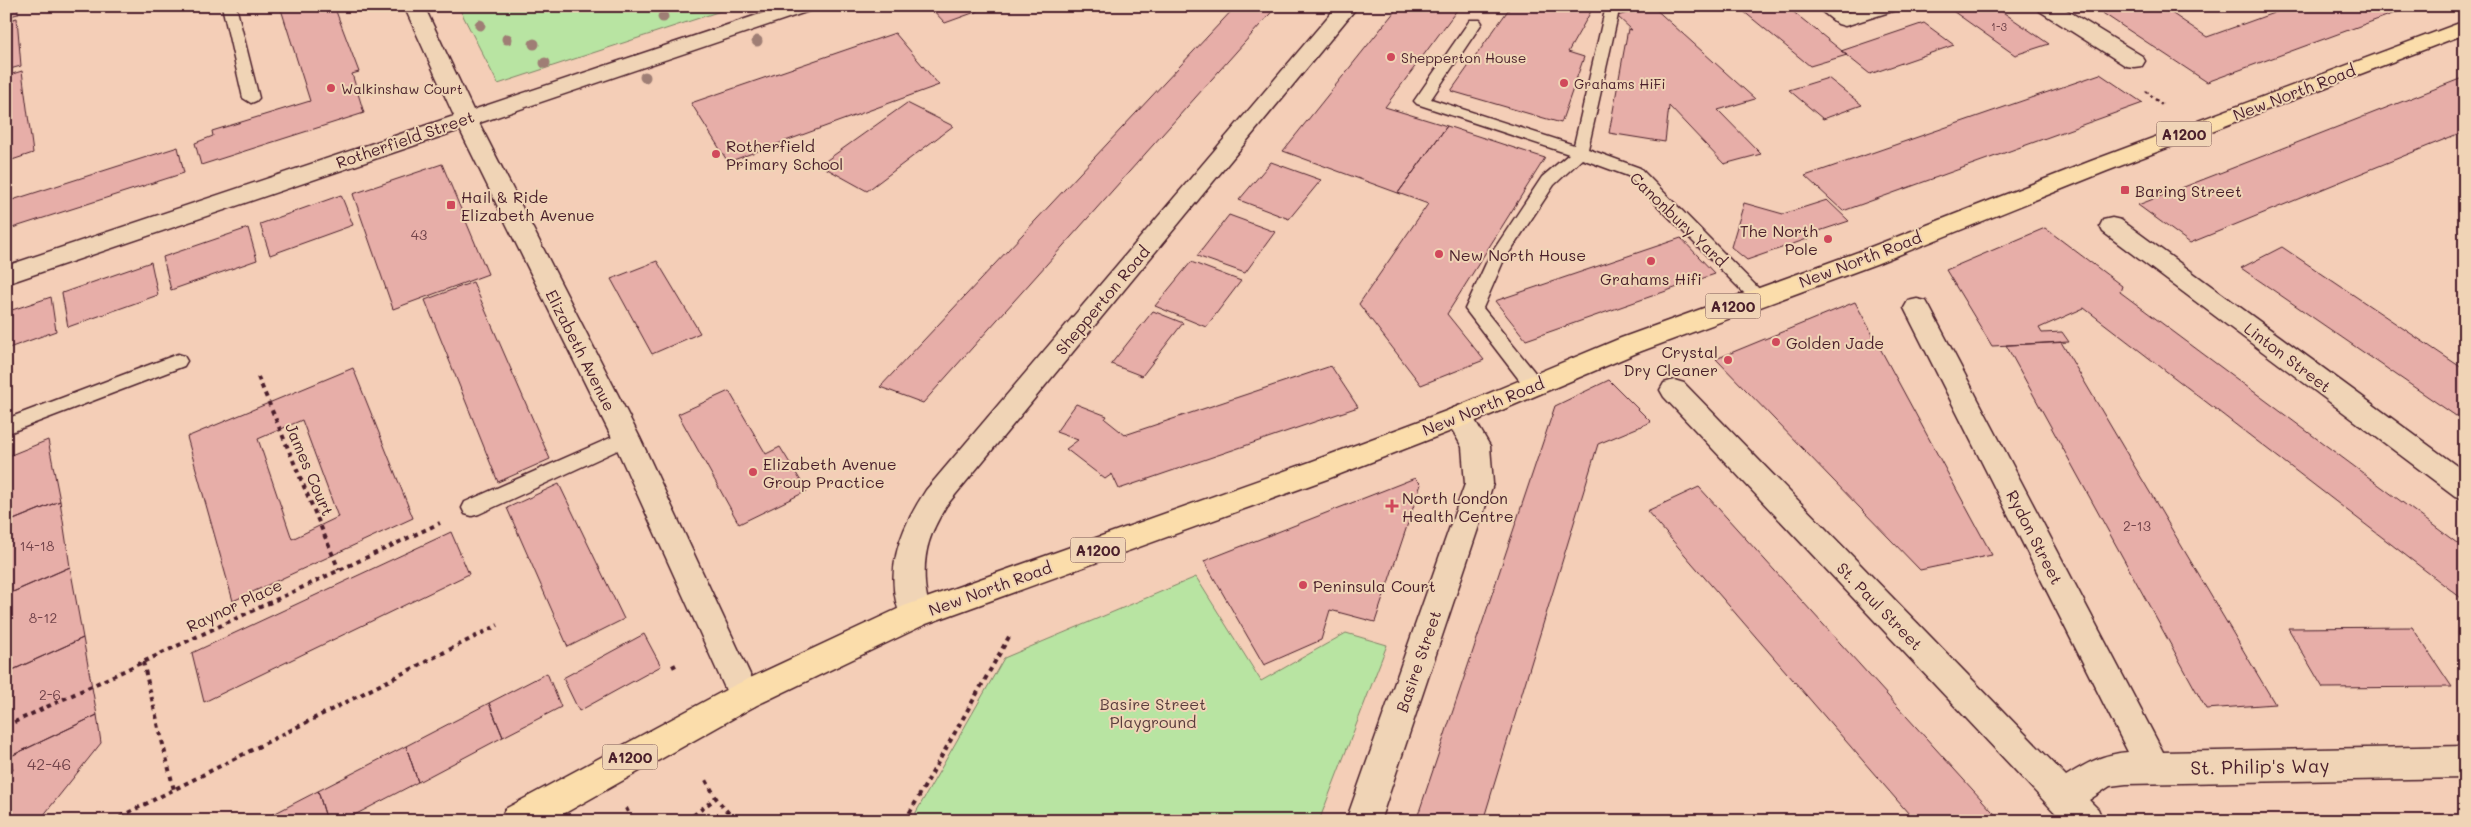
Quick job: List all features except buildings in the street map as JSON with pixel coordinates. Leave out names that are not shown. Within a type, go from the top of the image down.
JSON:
[{"type":"main road","name":"New North Road","points":[[517,821],[744,696],[915,616],[1320,470],[1459,417],[1630,345],[1860,260],[2465,27]]},
{"type":"street","name":"Elizabeth Avenue","points":[[414,6],[466,119],[572,335],[626,438],[744,696]]},
{"type":"street","name":"Rotherfield Street","points":[[6,275],[805,6]]},
{"type":"street","name":"Shepperton Road","points":[[915,616],[909,590],[913,546],[917,528],[936,498],[1348,6]]},
{"type":"street","points":[[1825,6],[1845,20],[1889,6]]},
{"type":"street","points":[[2045,6],[2134,61]]},
{"type":"street","name":"Linton Street","points":[[2112,226],[2464,487]]},
{"type":"street","name":"Rydon Street","points":[[1916,308],[2153,768]]},
{"type":"street","name":"St. Paul Street","points":[[1674,390],[2086,821]]},
{"type":"street","name":"Basire Street","points":[[1363,821],[1479,484],[1476,446],[1459,417]]},
{"type":"street","name":"St. Philip's Way","points":[[2064,797],[2104,771],[2153,768],[2465,762]]},
{"type":"lane","points":[[228,6],[251,98]]},
{"type":"lane","points":[[1534,385],[1474,309],[1495,261],[1548,181],[1580,152],[1613,6]]},
{"type":"lane","name":"Canonbury Yard","points":[[1475,22],[1422,101],[1580,152],[1634,172],[1758,297]]},
{"type":"lane","points":[[6,427],[178,361]]},
{"type":"lane","points":[[472,508],[626,438]]},
{"type":"path","points":[[2134,61],[2142,70],[2146,91],[2152,98],[2197,129]]},
{"type":"path","name":"James Court","points":[[258,377],[339,570]]},
{"type":"path","name":"Raynor Place","points":[[6,726],[472,508]]},
{"type":"path","points":[[112,821],[498,625]]},
{"type":"path","points":[[905,821],[1010,635]]},
{"type":"path","points":[[144,662],[174,790]]},
{"type":"path","points":[[672,667],[680,663]]},
{"type":"path","points":[[706,780],[716,798],[735,821]]},
{"type":"path","points":[[686,821],[716,798]]},
{"type":"green space","points":[[458,6],[736,6],[498,84]]},
{"type":"green space","name":"Basire Street Playground","points":[[1196,577],[1261,681],[1346,633],[1387,645],[1319,821],[911,821],[1004,658]]},
{"type":"place","name":"Shepperton House","points":[[1391,57]]},
{"type":"place","name":"Grahams HiFi","points":[[1564,83]]},
{"type":"place","name":"Walkinshaw Court","points":[[331,88]]},
{"type":"place","name":"Rotherfield Primary School","points":[[716,154]]},
{"type":"place","name":"Baring Street","points":[[2125,190]]},
{"type":"place","name":"Hail & Ride Elizabeth Avenue","points":[[451,205]]},
{"type":"place","name":"The North Pole","points":[[1828,239]]},
{"type":"place","name":"New North House","points":[[1439,254]]},
{"type":"place","name":"Grahams Hifi","points":[[1651,261]]},
{"type":"place","name":"Golden Jade","points":[[1776,342]]},
{"type":"place","name":"Crystal Dry Cleaner","points":[[1728,360]]},
{"type":"place","name":"Elizabeth Avenue Group Practice","points":[[753,472]]},
{"type":"place","name":"North London Health Centre","points":[[1392,506]]},
{"type":"place","name":"Peninsula Court","points":[[1303,585]]}]
